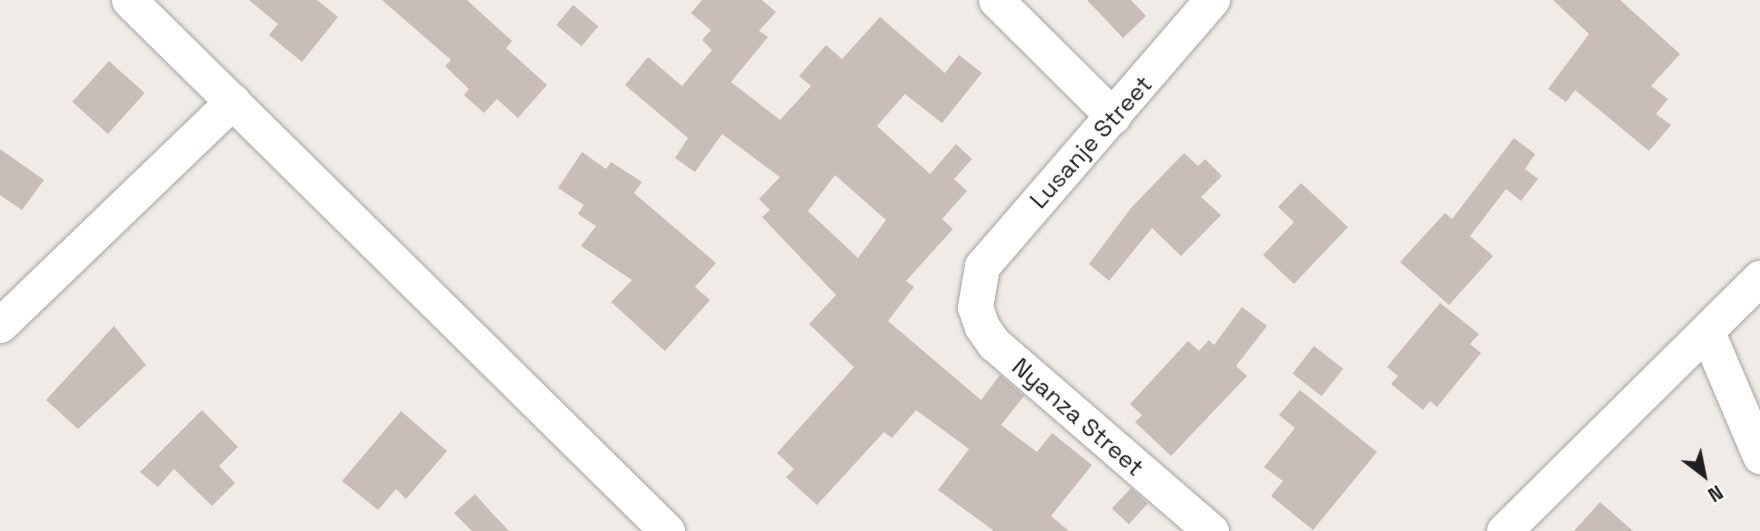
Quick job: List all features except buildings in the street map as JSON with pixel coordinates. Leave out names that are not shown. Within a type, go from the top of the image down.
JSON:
[{"type":"street","points":[[996,0],[1113,116]]},
{"type":"street","name":"Lusanje Street","points":[[975,286],[982,266],[995,249],[1212,0]]},
{"type":"street","points":[[141,4],[233,101],[667,531]]},
{"type":"street","points":[[0,325],[233,101]]},
{"type":"street","points":[[1504,531],[1708,334],[1760,278]]},
{"type":"street","name":"Nyanza Street","points":[[975,286],[982,327],[994,344],[1211,531]]},
{"type":"street","points":[[1708,334],[1760,456]]}]
